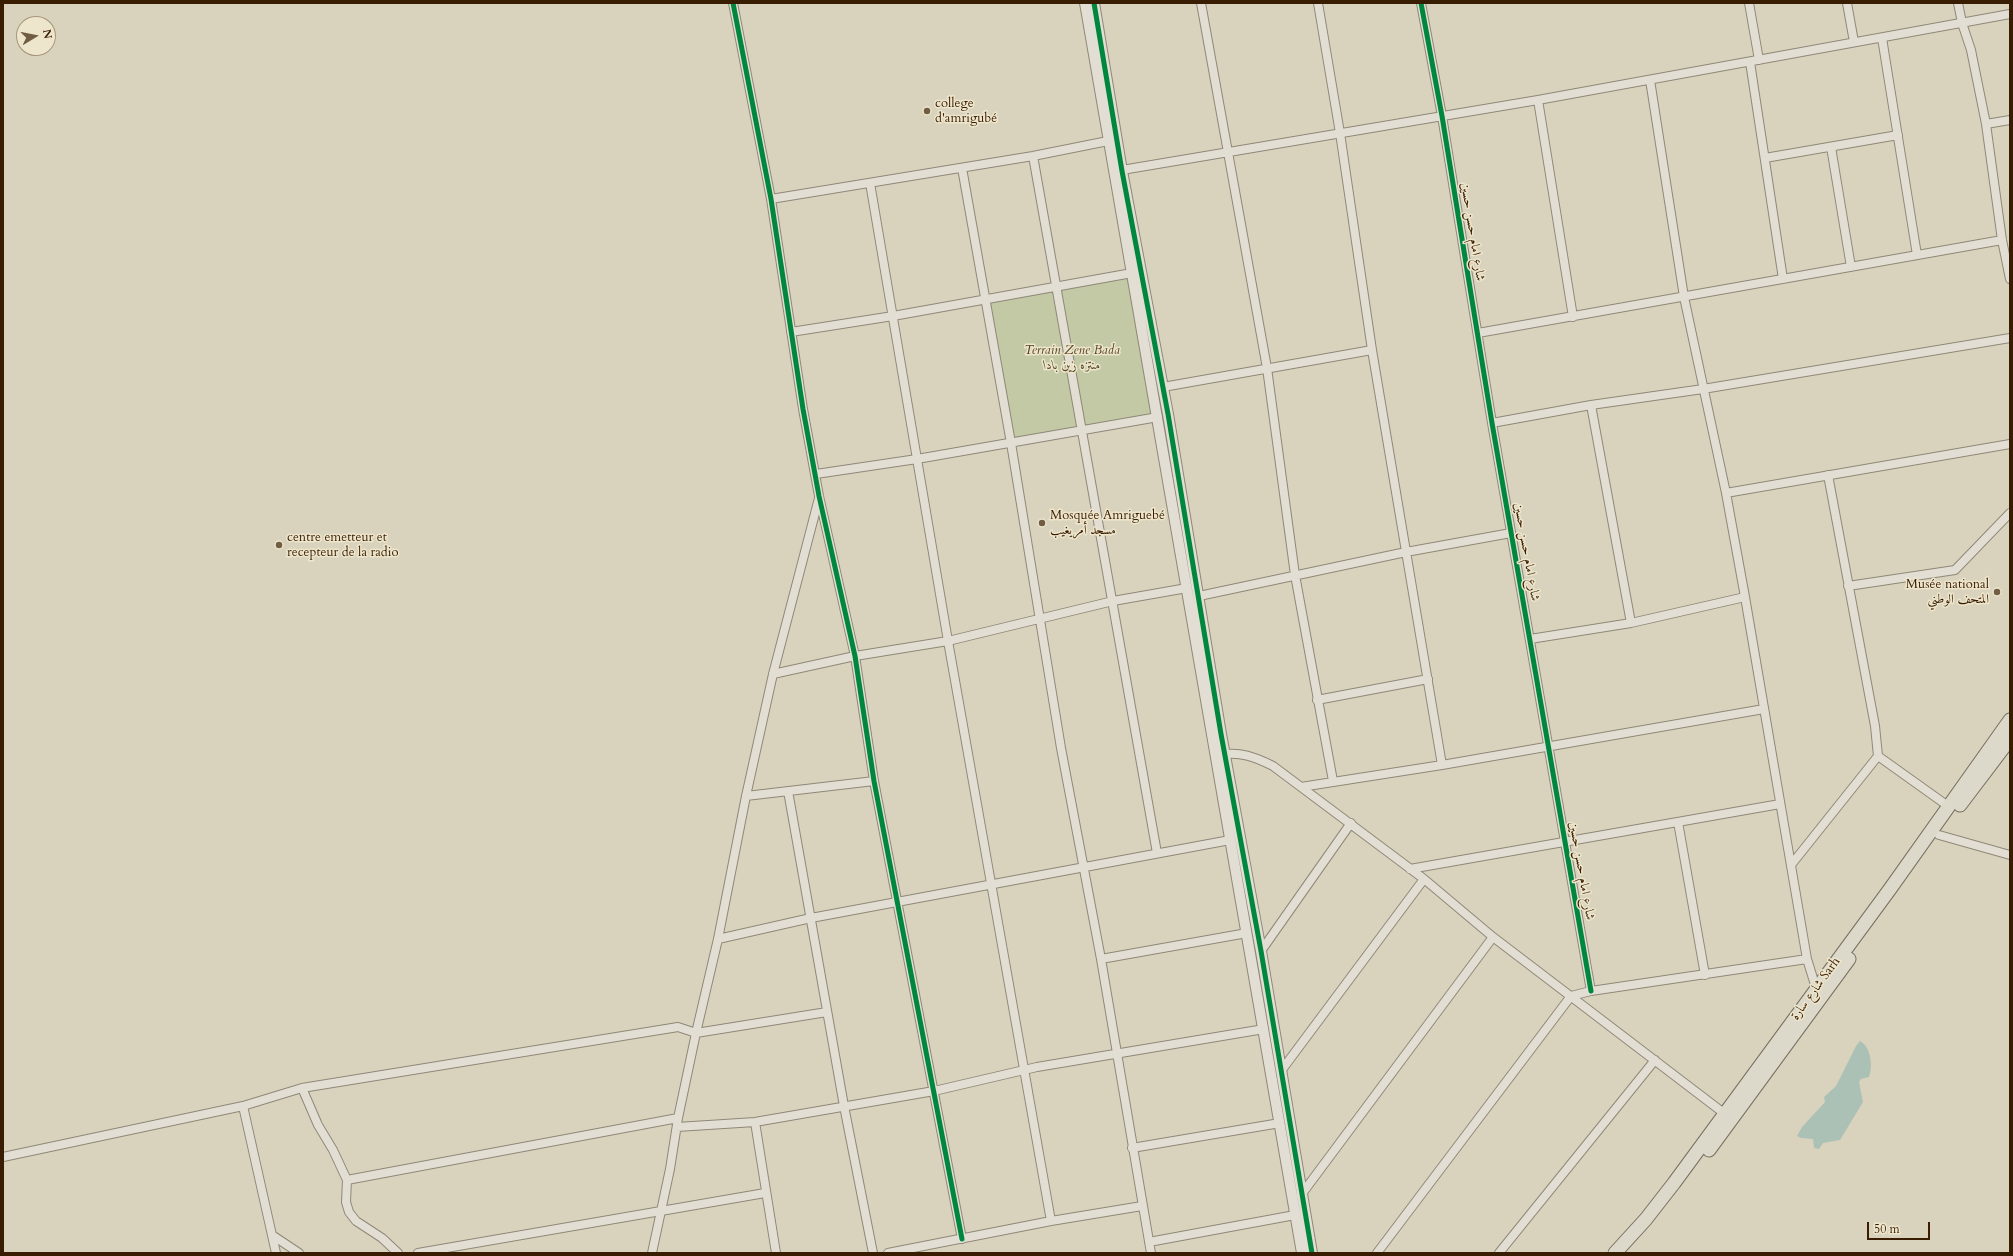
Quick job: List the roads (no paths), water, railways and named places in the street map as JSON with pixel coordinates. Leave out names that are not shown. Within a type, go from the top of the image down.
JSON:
[{"type":"highway","name":"شارع سارة Sarh","points":[[1615,1253],[1646,1219],[1725,1114],[1890,889],[2010,720]]},
{"type":"highway","name":"شارع سارة Sarh","points":[[1624,1253],[1650,1226],[1732,1120],[2010,739]]},
{"type":"street","points":[[734,3],[771,199],[803,409],[819,496],[831,541],[855,656],[874,780],[962,1239]]},
{"type":"street","points":[[1085,3],[1108,141],[1118,171],[1163,387],[1199,596],[1221,755],[1230,840],[1302,1253]]},
{"type":"street","points":[[1094,3],[1132,273],[1187,588],[1261,951],[1312,1253]]},
{"type":"street","points":[[1201,3],[1267,368],[1295,575],[1333,781]]},
{"type":"street","points":[[1318,3],[1340,133],[1372,350],[1442,765]]},
{"type":"street","name":"شارع امام حسن حسين","points":[[1421,3],[1442,116],[1492,423],[1591,991]]},
{"type":"street","points":[[1748,3],[1759,60]]},
{"type":"street","points":[[1847,3],[1854,42]]},
{"type":"street","points":[[1958,3],[1962,22],[1971,50],[1986,124],[2002,240],[2010,279]]},
{"type":"street","points":[[1118,171],[1538,100],[2010,14]]},
{"type":"street","points":[[1882,38],[1917,255]]},
{"type":"street","points":[[1750,62],[1783,279]]},
{"type":"street","points":[[1650,80],[1684,297],[1726,493],[1806,959],[1816,988]]},
{"type":"street","points":[[1538,100],[1573,317]]},
{"type":"street","points":[[1986,124],[2010,120]]},
{"type":"street","points":[[1765,158],[1898,135]]},
{"type":"street","points":[[771,199],[870,184],[1033,156],[1108,141]]},
{"type":"street","points":[[1831,147],[1852,267]]},
{"type":"street","points":[[1033,156],[1083,432],[1156,853]]},
{"type":"street","points":[[962,168],[1011,443],[1039,619],[1083,868],[1101,959],[1151,1253]]},
{"type":"street","points":[[870,184],[948,641],[993,885],[1051,1221]]},
{"type":"street","points":[[1478,333],[2002,240]]},
{"type":"street","points":[[791,332],[893,316],[1132,273]]},
{"type":"street","points":[[1492,423],[1590,405],[1703,389],[2010,338]]},
{"type":"street","points":[[1163,387],[1372,350]]},
{"type":"street","points":[[1590,405],[1631,623]]},
{"type":"street","points":[[816,474],[917,460],[1158,418]]},
{"type":"street","points":[[1726,493],[2010,444]]},
{"type":"street","points":[[1790,865],[1878,756],[1875,726],[1828,475]]},
{"type":"street","points":[[652,1253],[670,1169],[678,1118],[718,939],[746,796],[773,674],[819,496]]},
{"type":"street","points":[[1848,586],[1955,570],[2010,513]]},
{"type":"street","points":[[1199,596],[1406,552],[1511,533]]},
{"type":"street","points":[[773,674],[855,656],[948,641],[1113,602],[1187,588]]},
{"type":"street","points":[[1530,639],[1631,623],[1745,597]]},
{"type":"street","points":[[1317,700],[1428,679]]},
{"type":"street","points":[[1301,787],[1442,765],[1764,709]]},
{"type":"street","points":[[1221,755],[1239,753],[1254,756],[1273,766],[1424,879],[1493,937],[1725,1114]]},
{"type":"street","points":[[1878,756],[1948,806]]},
{"type":"street","points":[[746,796],[874,780]]},
{"type":"street","points":[[788,791],[844,1106],[873,1253]]},
{"type":"street","points":[[1410,869],[1780,804]]},
{"type":"street","points":[[1678,822],[1705,975]]},
{"type":"street","points":[[1261,951],[1351,823]]},
{"type":"street","points":[[1939,835],[2010,855]]},
{"type":"street","points":[[718,939],[811,918],[1230,840]]},
{"type":"street","points":[[1281,1071],[1424,879]]},
{"type":"street","points":[[1101,959],[1247,933]]},
{"type":"street","points":[[1301,1195],[1493,937]]},
{"type":"street","points":[[1377,1253],[1571,996],[1591,991],[1806,959]]},
{"type":"street","points":[[3,1157],[243,1106],[302,1088],[678,1027],[696,1033],[827,1012]]},
{"type":"street","points":[[677,1127],[755,1122],[934,1091],[1025,1069],[1264,1030]]},
{"type":"street","points":[[1499,1253],[1655,1060]]},
{"type":"street","points":[[302,1088],[318,1125],[333,1150],[347,1180],[346,1202],[349,1212],[356,1221],[382,1238],[398,1253]]},
{"type":"street","points":[[243,1106],[276,1253]]},
{"type":"street","points":[[347,1180],[678,1118]]},
{"type":"street","points":[[755,1122],[765,1193],[776,1253]]},
{"type":"street","points":[[1132,1148],[1280,1123]]},
{"type":"street","points":[[418,1253],[765,1193]]},
{"type":"street","points":[[888,1253],[1051,1221],[1142,1206]]},
{"type":"street","points":[[1149,1242],[1296,1215]]},
{"type":"street","points":[[272,1235],[299,1253]]},
{"type":"place","name":"college d'amrigubé","points":[[927,111]]},
{"type":"place","name":"Mosquée Amriguebé مسجد أمريغيب","points":[[1042,523]]},
{"type":"place","name":"centre emetteur et recepteur de la radio","points":[[279,545]]},
{"type":"place","name":"Musée national المتحف الوطني","points":[[1997,592]]},
{"type":"park label","name":"Terrain Zene Bada منتزه زين بادا","points":[[1072,358]]}]
